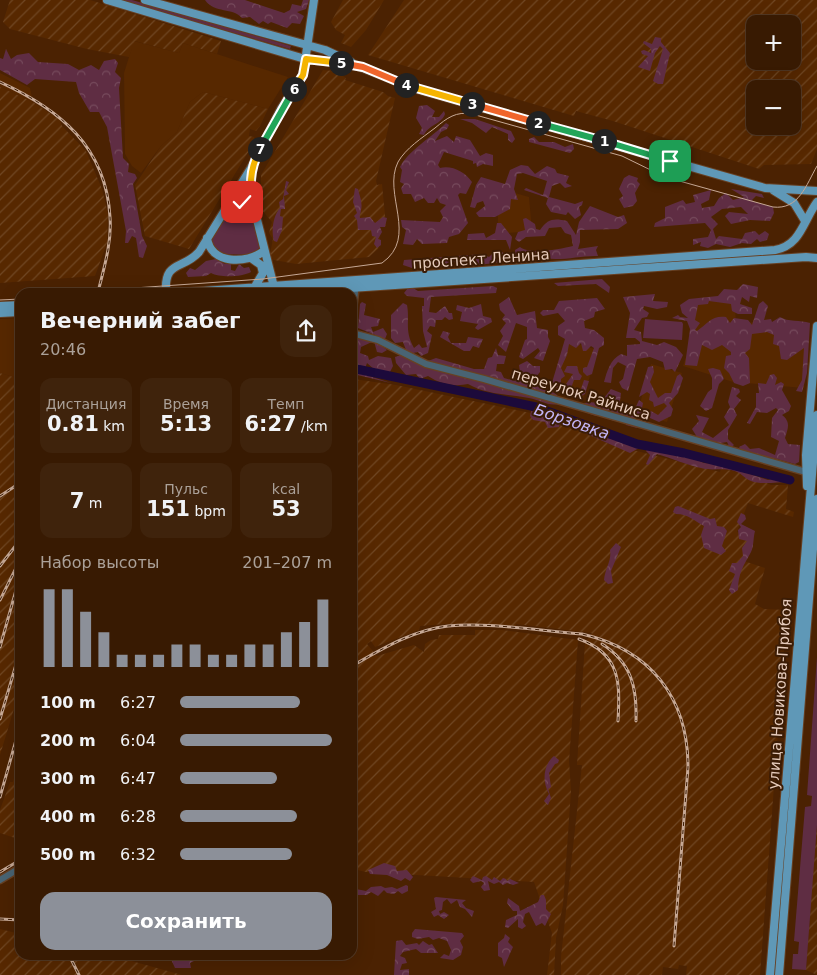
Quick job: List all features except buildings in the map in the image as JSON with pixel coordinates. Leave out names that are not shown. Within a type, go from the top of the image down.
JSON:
[{"type":"main road","points":[[107,0],[306,59],[353,64]]},
{"type":"main road","points":[[145,0],[169,3],[325,50],[353,64],[417,89],[772,190],[794,203],[804,221],[817,202]]},
{"type":"main road","points":[[166,288],[170,271],[176,265],[194,258],[207,238],[251,168],[281,109],[303,75],[314,0]]},
{"type":"main road","points":[[251,168],[250,192],[274,286]]},
{"type":"main road","points":[[772,190],[817,191]]},
{"type":"main road","points":[[226,206],[242,202],[255,210]]},
{"type":"main road","name":"проспект Ленина","points":[[328,288],[356,284],[774,250],[792,243],[802,231],[804,221]]},
{"type":"main road","points":[[207,238],[208,245],[217,257],[251,258],[264,251]]},
{"type":"main road","name":"проспект Ленина","points":[[246,288],[356,284],[806,257],[817,258]]},
{"type":"main road","points":[[251,258],[261,265],[263,273],[254,288]]},
{"type":"main road","points":[[0,306],[15,305]]},
{"type":"main road","points":[[0,314],[15,312]]},
{"type":"main road","points":[[808,514],[806,472],[817,326]]},
{"type":"main road","name":"улица Новикова-Прибоя","points":[[770,975],[817,414]]},
{"type":"main road","name":"улица Новикова-Прибоя","points":[[779,975],[814,595],[817,499]]},
{"type":"street","points":[[356,284],[356,288]]},
{"type":"street","name":"переулок Райниса","points":[[357,334],[378,340],[426,364],[484,378],[806,472]]},
{"type":"street","points":[[802,594],[814,595]]},
{"type":"street","points":[[0,880],[15,871]]},
{"type":"shaded area","points":[[10,0],[90,0],[221,41],[217,54],[183,43],[179,53],[135,41],[129,57],[87,49],[10,29],[3,22]]},
{"type":"shaded area","points":[[343,0],[384,0],[366,30],[351,47],[341,43],[345,35],[336,30],[331,22]]},
{"type":"shaded area","points":[[404,0],[817,0],[817,149],[811,164],[764,165],[759,169],[613,121],[576,111],[574,116],[368,55]]},
{"type":"shaded area","points":[[134,41],[179,53],[183,43],[288,77],[268,109],[203,92],[190,102],[177,132],[161,146],[141,173],[132,166],[125,154],[124,73]]},
{"type":"shaded area","points":[[323,70],[334,71],[346,78],[345,80],[383,92],[395,98],[376,181],[377,185],[382,184],[386,226],[379,227],[380,242],[378,249],[369,257],[296,264],[269,259],[273,239],[269,233],[272,222],[261,209],[261,175]]},
{"type":"shaded area","points":[[0,73],[30,88],[33,102],[0,87]]},
{"type":"shaded area","points":[[0,87],[33,102],[60,120],[62,126],[86,151],[102,189],[108,214],[107,243],[95,276],[0,283]]},
{"type":"shaded area","points":[[203,92],[268,109],[256,131],[250,129],[249,136],[254,137],[255,141],[189,249],[145,236],[135,185],[161,146],[177,132],[190,102]]},
{"type":"shaded area","points":[[498,188],[529,197],[532,231],[498,234]]},
{"type":"shaded area","points":[[734,297],[736,321],[809,328],[804,388],[733,382],[683,366],[693,336],[691,300]]},
{"type":"shaded area","points":[[15,318],[15,378],[0,373],[0,319]]},
{"type":"shaded area","points":[[565,340],[598,350],[583,399],[551,390]]},
{"type":"shaded area","points":[[651,364],[682,373],[667,422],[637,414]]},
{"type":"shaded area","points":[[0,373],[15,378],[15,706],[0,755]]},
{"type":"shaded area","points":[[357,380],[396,385],[559,419],[609,444],[720,472],[721,469],[739,472],[771,485],[788,485],[786,509],[794,512],[793,517],[748,503],[737,532],[750,537],[744,561],[765,568],[755,604],[764,609],[787,610],[760,975],[686,975],[687,966],[679,965],[678,969],[663,967],[662,975],[561,975],[561,957],[582,765],[577,765],[585,643],[592,633],[516,624],[516,626],[445,624],[420,626],[419,630],[375,647],[371,641],[367,644],[377,656],[414,645],[424,652],[425,644],[431,640],[438,639],[439,635],[475,635],[475,630],[502,630],[578,640],[569,761],[571,791],[563,905],[556,938],[554,975],[547,975],[552,933],[534,882],[357,870]]},
{"type":"shaded area","points":[[15,775],[15,838],[0,833],[0,810],[10,782],[13,782]]},
{"type":"shaded area","points":[[817,816],[817,975],[806,970]]},
{"type":"shaded area","points":[[0,929],[15,933],[15,960],[128,960],[182,975],[0,975]]},
{"type":"green space","points":[[118,0],[132,0],[291,46],[290,49]]},
{"type":"green space","points":[[205,0],[245,0],[284,13],[290,10],[292,4],[301,6],[303,0],[309,0],[306,9],[297,12],[304,16],[300,24],[292,23],[287,28],[271,22],[268,24],[263,21],[259,24],[250,17],[242,18],[234,13],[214,7]]},
{"type":"green space","points":[[655,37],[661,38],[661,42],[670,53],[663,84],[653,81],[663,49],[660,46],[655,53],[650,71],[638,67],[648,56],[642,54],[641,51],[644,50],[651,53],[651,49],[643,43],[644,41],[652,44]]},
{"type":"green space","points":[[6,49],[11,59],[17,55],[29,53],[38,62],[68,64],[79,70],[91,65],[99,70],[104,61],[115,59],[118,63],[115,72],[121,78],[119,88],[123,158],[129,164],[128,172],[135,174],[137,178],[133,184],[142,236],[147,246],[143,258],[139,257],[136,238],[132,236],[128,243],[125,243],[126,231],[107,127],[99,112],[90,112],[79,93],[76,82],[35,79],[27,85],[0,70],[0,58],[3,59]]},
{"type":"green space","points":[[427,105],[435,111],[432,117],[439,117],[444,111],[445,114],[424,135],[419,134],[422,128],[416,118],[419,106]]},
{"type":"green space","points":[[460,119],[475,119],[511,131],[515,139],[512,143],[508,140],[508,134],[492,127],[486,133],[472,123]]},
{"type":"green space","points":[[446,123],[449,125],[447,129],[441,132],[435,141],[447,136],[454,142],[456,136],[470,140],[480,156],[486,153],[493,155],[493,166],[483,164],[477,167],[476,163],[473,164],[473,161],[444,152],[438,165],[440,168],[445,167],[458,170],[472,182],[466,194],[460,193],[458,195],[468,223],[459,234],[449,237],[447,243],[422,244],[417,239],[413,245],[403,244],[406,230],[402,227],[401,220],[440,222],[443,217],[440,211],[446,205],[440,203],[437,198],[434,203],[428,203],[424,198],[415,202],[411,194],[403,194],[401,188],[404,184],[400,182],[402,170],[400,167],[414,150]]},
{"type":"green space","points":[[534,137],[539,142],[554,142],[565,147],[573,144],[574,149],[570,153],[529,142],[529,139]]},
{"type":"green space","points":[[521,165],[528,166],[535,174],[547,166],[555,169],[557,173],[569,176],[566,183],[572,186],[565,188],[560,183],[552,186],[549,197],[575,204],[583,201],[579,207],[581,215],[575,219],[568,212],[566,215],[551,212],[546,204],[548,198],[524,190],[526,188],[543,195],[547,181],[523,173],[517,174],[514,189],[518,200],[511,199],[510,209],[495,217],[479,217],[476,213],[485,206],[483,201],[477,203],[475,208],[470,207],[476,185],[481,177],[505,184],[510,170]]},
{"type":"green space","points":[[629,175],[638,178],[637,181],[640,184],[635,193],[637,201],[633,206],[624,208],[619,199],[623,196],[619,189],[624,178]]},
{"type":"green space","points":[[286,181],[289,182],[286,190],[289,194],[284,196],[285,209],[281,209],[280,216],[283,217],[282,230],[277,242],[274,241],[273,237],[273,224],[280,208],[279,202],[283,199]]},
{"type":"green space","points":[[355,188],[358,189],[361,202],[360,218],[370,217],[375,223],[383,217],[387,218],[385,227],[380,227],[382,232],[378,239],[381,240],[381,245],[377,248],[374,244],[376,237],[372,236],[371,230],[358,230],[357,220],[354,216],[357,213],[353,202]]},
{"type":"green space","points":[[731,189],[762,194],[764,198],[756,196],[752,200],[773,207],[774,213],[770,221],[750,220],[731,224],[725,216],[729,212],[748,214],[741,207],[722,209],[711,217],[718,224],[713,229],[716,239],[719,236],[742,239],[745,233],[755,231],[759,235],[765,231],[769,234],[767,240],[760,242],[757,239],[751,244],[742,243],[730,247],[716,244],[708,248],[700,246],[701,242],[693,245],[693,239],[708,237],[711,230],[705,223],[654,227],[655,223],[665,218],[665,207],[683,200],[686,204],[695,202],[693,195],[711,190],[709,200],[701,204],[702,208],[714,206],[719,198],[726,193],[733,200],[744,197]]},
{"type":"green space","points":[[234,204],[250,207],[261,246],[253,255],[221,254],[212,241],[216,227],[227,210]]},
{"type":"green space","points":[[590,206],[618,217],[624,215],[627,223],[618,229],[580,230],[578,249],[598,246],[596,250],[598,256],[550,259],[535,255],[521,262],[516,258],[515,250],[520,247],[530,251],[538,251],[573,246],[571,235],[565,233],[561,227],[549,228],[545,236],[526,237],[519,242],[515,239],[518,232],[525,230],[523,219],[526,218],[535,224],[536,229],[540,230],[551,220],[567,221],[576,235],[579,222]]},
{"type":"green space","points":[[497,223],[501,223],[512,237],[510,250],[506,240],[467,240],[468,234],[484,233],[486,238],[495,233]]},
{"type":"green space","points":[[502,252],[507,256],[508,261],[479,265],[475,262],[469,266],[455,262],[438,268],[432,265],[422,266],[417,263],[412,268],[403,265],[404,260],[483,254],[489,257],[492,254]]},
{"type":"green space","points":[[216,259],[225,264],[231,262],[231,270],[235,271],[239,264],[244,268],[249,267],[251,272],[237,276],[220,276],[211,273],[206,276],[188,277],[186,273],[190,268],[195,270],[206,261]]},
{"type":"green space","points":[[602,279],[610,287],[609,293],[596,284],[558,286],[554,283]]},
{"type":"green space","points":[[743,284],[758,287],[757,298],[750,296],[749,302],[742,297],[740,304],[752,308],[752,314],[738,314],[732,311],[731,304],[709,301],[708,304],[698,305],[695,320],[700,323],[695,330],[697,331],[717,317],[726,317],[730,323],[734,318],[748,320],[752,325],[759,304],[763,301],[768,306],[764,320],[771,319],[772,322],[780,317],[787,320],[810,323],[807,373],[802,392],[796,391],[802,380],[804,348],[787,360],[781,359],[779,346],[773,344],[774,335],[767,332],[752,334],[750,349],[745,353],[749,358],[750,383],[743,386],[734,383],[724,368],[726,356],[731,355],[731,352],[722,345],[712,350],[702,345],[697,366],[685,365],[690,329],[687,321],[672,318],[678,315],[688,318],[682,313],[680,305],[689,299],[718,296],[724,289],[737,290]]},
{"type":"green space","points":[[493,286],[497,288],[496,293],[431,297],[429,312],[436,313],[445,306],[449,313],[452,313],[453,319],[449,320],[445,317],[442,320],[436,320],[435,327],[430,326],[427,331],[432,335],[428,353],[421,356],[418,352],[413,353],[406,350],[403,342],[395,343],[391,338],[391,315],[403,303],[407,305],[408,331],[414,348],[419,344],[422,348],[427,347],[423,331],[422,306],[424,306],[424,298],[407,296],[404,293],[408,288],[418,291]]},
{"type":"green space","points":[[655,294],[653,301],[668,302],[667,307],[657,309],[644,306],[643,309],[649,313],[647,317],[642,318],[634,330],[641,332],[642,341],[657,345],[664,342],[676,347],[683,355],[675,372],[672,369],[665,370],[663,362],[650,357],[637,359],[628,391],[622,388],[619,382],[623,379],[626,366],[618,362],[613,368],[611,383],[604,382],[614,359],[621,354],[627,356],[627,345],[640,344],[635,338],[626,338],[630,313],[623,297]]},
{"type":"green space","points":[[509,297],[517,315],[535,311],[537,328],[548,330],[550,341],[543,361],[534,358],[540,351],[538,348],[523,359],[519,357],[527,339],[527,327],[516,323],[506,352],[498,345],[503,336],[500,331],[506,323],[502,319],[505,315],[500,310],[499,304]]},
{"type":"green space","points":[[597,298],[605,309],[595,312],[594,317],[584,321],[585,328],[594,330],[604,338],[604,345],[599,348],[592,374],[587,376],[583,372],[583,368],[587,367],[594,348],[591,346],[586,351],[583,351],[581,343],[576,348],[569,344],[567,355],[561,368],[565,376],[561,379],[561,385],[566,384],[573,374],[564,372],[567,366],[577,366],[582,376],[580,380],[574,380],[571,388],[580,392],[584,380],[589,381],[585,394],[580,397],[551,386],[565,339],[558,335],[558,326],[565,321],[558,313],[543,316],[540,313],[543,310],[554,310],[559,301]]},
{"type":"green space","points":[[362,302],[366,304],[364,315],[380,319],[378,326],[371,327],[373,332],[383,328],[387,334],[385,339],[358,328],[360,304]]},
{"type":"green space","points":[[481,304],[483,316],[491,318],[492,322],[478,330],[475,328],[478,324],[460,321],[462,312],[456,310],[457,305],[469,308]]},
{"type":"green space","points":[[645,319],[682,322],[682,340],[643,338]]},
{"type":"green space","points":[[443,331],[450,333],[448,337],[451,343],[466,343],[468,337],[483,339],[479,348],[473,346],[470,351],[464,351],[440,337]]},
{"type":"green space","points":[[357,338],[374,340],[387,350],[382,353],[377,352],[374,341],[361,347],[360,353],[368,356],[369,360],[378,356],[391,358],[393,366],[389,374],[375,370],[367,363],[363,374],[391,383],[357,375]]},
{"type":"green space","points":[[496,348],[498,355],[506,356],[504,364],[497,364],[496,371],[501,372],[504,378],[515,381],[520,372],[519,365],[527,361],[533,366],[540,366],[540,372],[535,378],[536,386],[548,389],[557,395],[559,404],[490,392],[468,384],[447,384],[428,376],[420,379],[416,374],[406,375],[396,363],[395,357],[402,355],[420,364],[436,358],[474,369],[484,369],[488,358],[492,357]]},
{"type":"green space","points":[[653,366],[654,372],[650,382],[658,398],[665,393],[671,393],[677,376],[680,374],[683,378],[678,393],[669,403],[673,409],[671,416],[659,422],[650,418],[648,413],[651,411],[658,415],[667,406],[664,403],[654,407],[653,402],[649,400],[650,394],[647,392],[639,397],[648,367]]},
{"type":"green space","points":[[708,369],[720,370],[724,379],[719,384],[712,408],[706,411],[700,406],[708,392],[712,389],[712,378]]},
{"type":"green space","points":[[774,374],[777,378],[775,385],[781,382],[784,384],[782,390],[791,406],[789,411],[782,415],[788,423],[785,438],[788,444],[800,445],[799,462],[795,464],[773,458],[768,463],[756,459],[751,452],[741,450],[739,447],[745,444],[750,449],[759,448],[775,455],[779,441],[771,437],[772,418],[778,410],[776,408],[767,413],[757,412],[750,424],[747,423],[756,407],[756,393],[759,393],[758,383],[766,384],[770,375]]},
{"type":"green space","points":[[732,387],[739,389],[740,392],[736,396],[741,400],[734,409],[737,415],[728,430],[728,439],[734,445],[730,448],[727,442],[715,444],[697,437],[692,429],[699,421],[696,415],[709,418],[702,432],[713,438],[729,425],[724,417],[730,407],[728,402]]},
{"type":"green space","points":[[611,389],[621,393],[619,409],[633,413],[639,400],[643,403],[642,408],[645,412],[643,417],[635,416],[637,428],[626,425],[624,416],[617,414],[614,421],[609,419],[611,410],[605,411],[601,407],[596,416],[573,408],[573,401],[583,404],[588,402],[600,403]]},
{"type":"green space","points":[[531,411],[552,415],[562,413],[575,424],[586,426],[606,438],[631,443],[639,448],[630,453],[589,435],[561,418],[559,427],[548,428],[545,422],[533,420],[530,416]]},
{"type":"green space","points":[[648,448],[690,457],[704,463],[746,467],[750,474],[768,480],[782,476],[789,477],[787,482],[755,482],[748,480],[735,471],[705,469],[657,454],[648,465],[646,464],[650,455],[646,451]]},
{"type":"green space","points":[[678,506],[710,519],[715,518],[717,526],[724,527],[727,531],[722,546],[726,551],[721,555],[704,548],[701,535],[704,526],[688,516],[673,512],[675,507]]},
{"type":"green space","points":[[741,513],[745,515],[746,519],[741,524],[755,531],[752,550],[740,574],[738,590],[732,594],[729,590],[735,574],[729,571],[732,563],[737,563],[743,556],[742,548],[747,541],[739,539],[738,530],[741,527],[737,522]]},
{"type":"green space","points":[[616,543],[621,547],[611,571],[613,583],[608,584],[604,580],[610,550]]},
{"type":"green space","points":[[817,657],[817,825],[806,970],[792,969],[793,954],[798,954],[799,942],[794,941],[805,807],[811,806],[812,796],[807,795]]},
{"type":"green space","points":[[554,756],[559,760],[549,773],[551,787],[548,789],[551,798],[548,805],[544,801],[549,794],[545,784],[545,774],[550,760]]},
{"type":"green space","points":[[384,863],[395,866],[397,871],[407,870],[413,877],[410,881],[405,878],[401,881],[387,875],[370,874],[368,870]]},
{"type":"green space","points":[[473,876],[482,880],[486,876],[492,880],[494,877],[500,881],[503,878],[507,881],[510,879],[519,883],[503,885],[499,882],[494,884],[488,881],[490,890],[484,891],[481,887],[484,883],[481,881],[473,883],[470,880]]},
{"type":"green space","points":[[381,886],[397,889],[408,886],[408,891],[402,894],[398,891],[394,894],[387,893],[384,890],[378,896],[371,892],[367,895],[357,895],[357,889],[366,891],[371,887]]},
{"type":"green space","points":[[541,895],[544,895],[546,909],[551,914],[545,926],[542,923],[536,926],[529,912],[525,914],[523,922],[526,926],[522,929],[518,927],[518,919],[508,928],[505,927],[506,920],[517,915],[517,911],[513,911],[507,903],[508,898],[519,906],[520,911],[538,902]]},
{"type":"green space","points":[[434,898],[466,900],[462,903],[466,908],[474,911],[472,917],[465,909],[460,907],[457,900],[451,904],[447,899],[443,902],[442,910],[439,911],[440,914],[444,912],[449,915],[444,919],[438,915],[434,917],[431,912],[436,909]]},
{"type":"green space","points":[[415,929],[462,933],[464,936],[460,941],[463,947],[461,955],[453,960],[440,958],[444,954],[449,956],[451,950],[447,941],[439,938],[433,940],[429,937],[418,939],[412,937]]},
{"type":"green space","points":[[505,934],[510,938],[508,942],[513,947],[504,967],[502,958],[498,956],[498,943],[504,938]]},
{"type":"green space","points":[[402,940],[406,945],[417,943],[419,945],[423,941],[429,945],[432,944],[438,953],[421,953],[416,949],[403,952],[400,956],[405,958],[407,963],[402,964],[400,970],[409,969],[409,975],[394,975],[396,941]]},
{"type":"green space","points":[[171,960],[196,960],[190,963],[191,968],[175,968]]},
{"type":"waterway","name":"Борзовка","points":[[357,369],[536,407],[637,444],[684,453],[790,480]]},
{"type":"tram line","points":[[134,288],[263,279],[382,263],[393,253],[398,241],[399,228],[394,188],[394,174],[398,162],[405,152],[420,139],[456,114],[472,114],[622,156],[665,177],[773,207],[789,205],[801,195],[817,166]]},
{"type":"tram line","points":[[0,300],[15,299]]},
{"type":"railway","points":[[0,82],[22,93],[60,118],[76,133],[89,150],[99,170],[107,192],[110,236],[99,288]]},
{"type":"railway","points":[[0,496],[15,486]]},
{"type":"railway","points":[[0,566],[15,546]]},
{"type":"railway","points":[[0,600],[15,570]]},
{"type":"railway","points":[[0,647],[15,594]]},
{"type":"railway","points":[[357,663],[386,647],[422,632],[448,626],[480,625],[582,634],[606,641],[628,652],[646,665],[661,681],[673,699],[681,719],[686,742],[688,767],[674,946]]},
{"type":"railway","points":[[579,639],[593,645],[603,653],[615,671],[619,694],[618,721]]},
{"type":"railway","points":[[602,644],[620,659],[631,677],[634,687],[636,721]]},
{"type":"railway","points":[[0,719],[15,668]]},
{"type":"railway","points":[[0,797],[15,744]]},
{"type":"railway","points":[[0,872],[15,863]]},
{"type":"railway","points":[[0,919],[15,920]]},
{"type":"railway","points":[[72,960],[79,975]]},
{"type":"route","points":[[242,202],[247,203],[255,210],[249,182],[251,168],[281,109],[303,75],[306,59],[353,64],[417,89],[670,161]]}]
